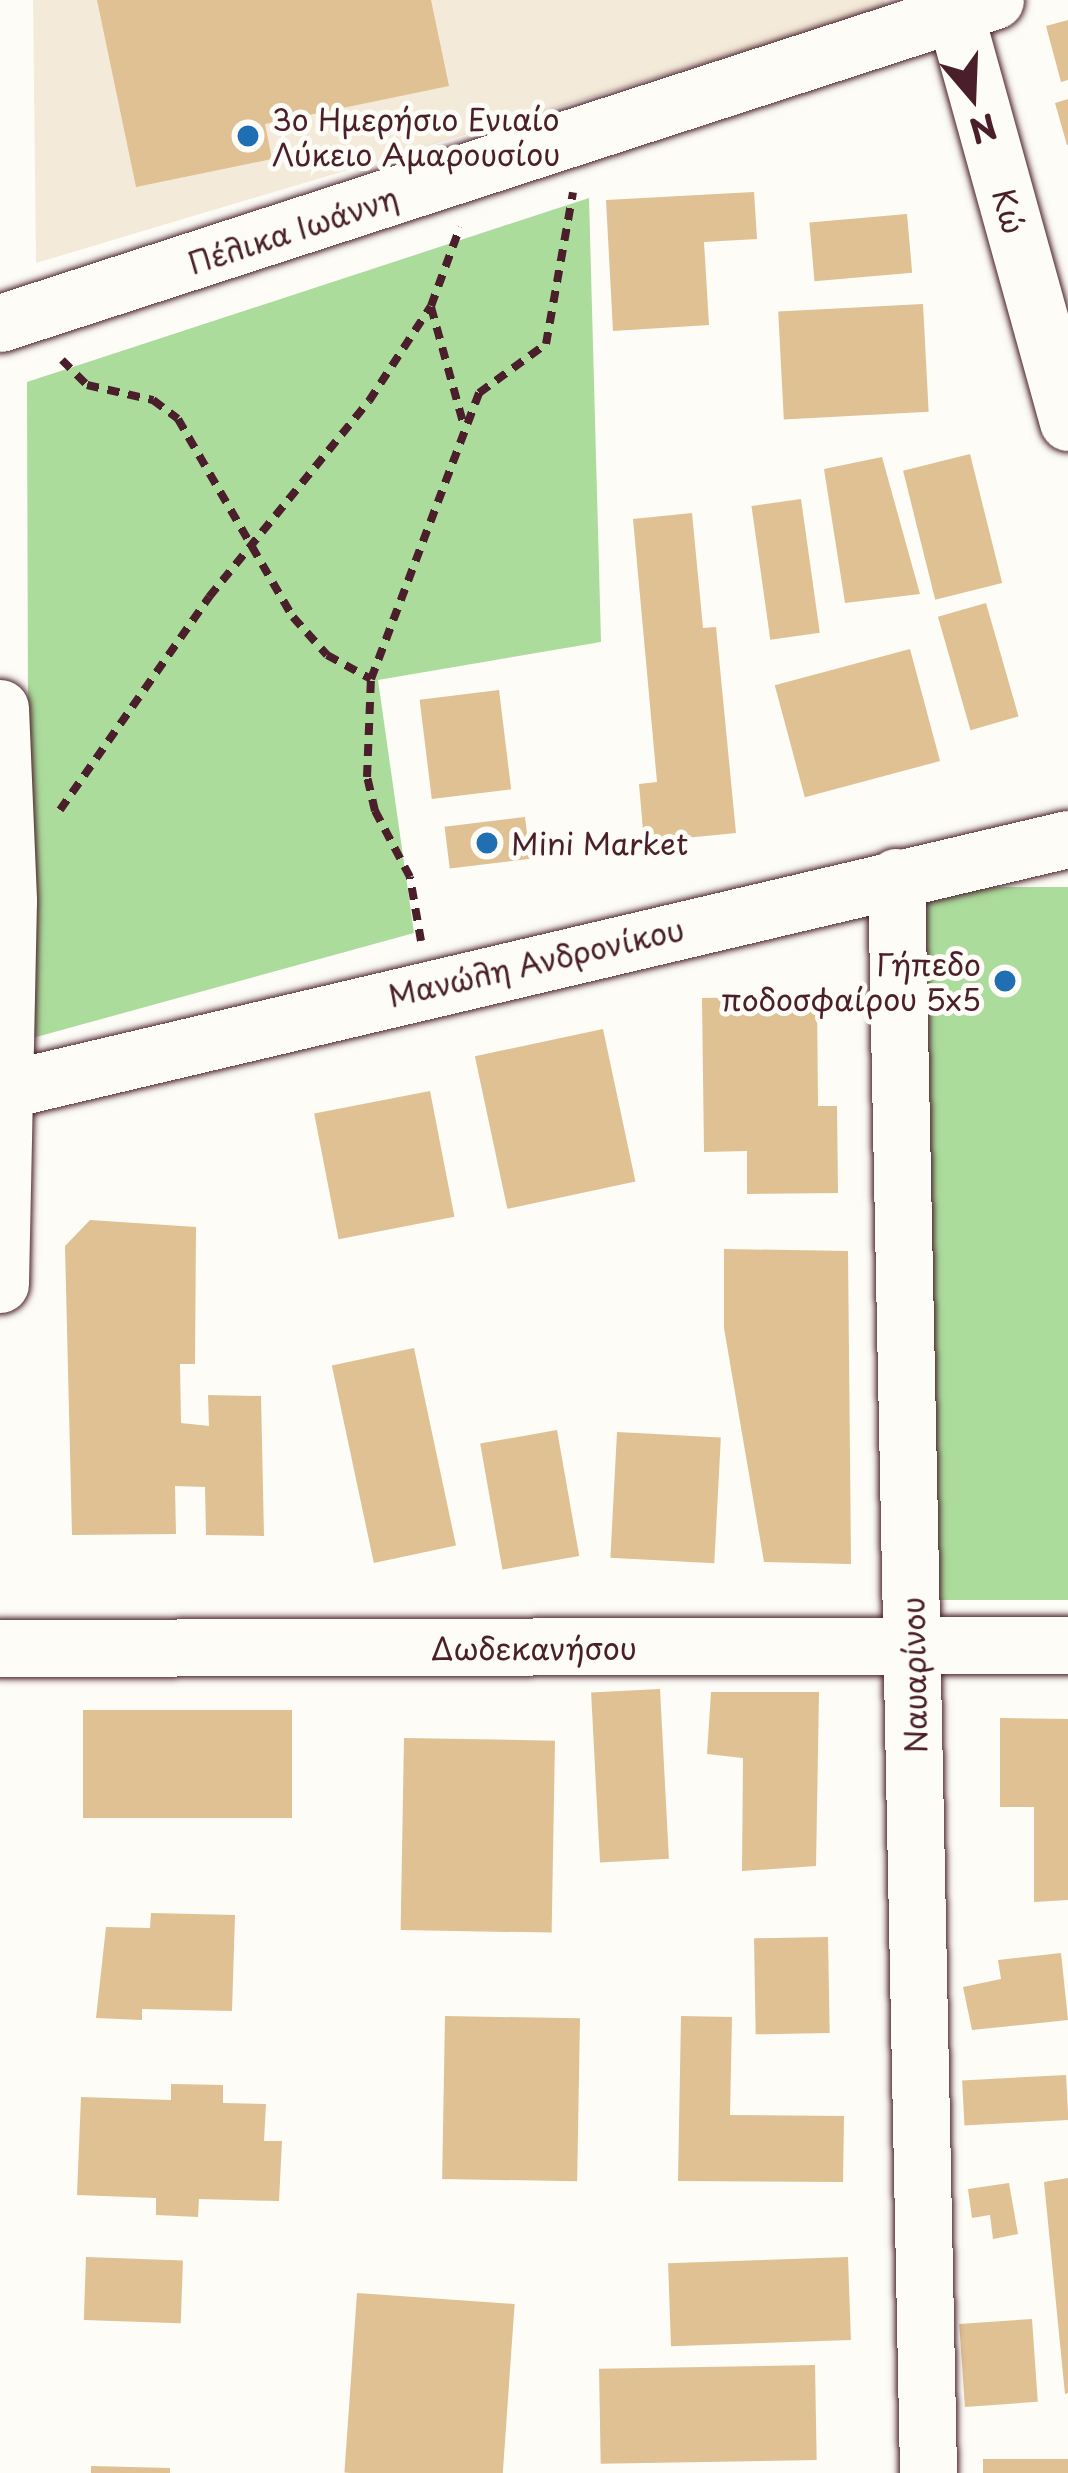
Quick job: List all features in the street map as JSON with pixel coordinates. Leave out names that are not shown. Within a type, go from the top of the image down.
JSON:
[{"type":"street","name":"Πέλικα Ιωάννη","points":[[19,316],[562,144],[967,4]]},
{"type":"street","name":"Κώ","points":[[967,4],[1068,422]]},
{"type":"street","points":[[0,708],[0,1284]]},
{"type":"street","name":"Μανώλη Ανδρονίκου","points":[[2,1090],[1068,839]]},
{"type":"street","name":"Ναυαρίνου","points":[[896,877],[928,2473]]},
{"type":"street","name":"Δωδεκανήσου","points":[[0,1648],[1068,1645]]},
{"type":"path","points":[[426,988],[410,878],[375,811],[367,777],[371,680],[464,427],[491,378],[529,361],[551,332],[574,217],[562,144]]},
{"type":"path","points":[[53,819],[251,547],[368,401],[430,306],[462,214],[454,179]]},
{"type":"path","points":[[430,306],[464,427]]},
{"type":"path","points":[[19,316],[87,385],[153,400],[178,419],[251,547],[327,655],[371,680]]},
{"type":"shaded area","name":"3ο Ημερήσιο Ενιαίο Λύκειο Αμαρουσίου","points":[[33,0],[884,0],[887,9],[36,263]]},
{"type":"green space","points":[[589,198],[601,642],[378,680],[414,933],[29,1039],[27,382]]},
{"type":"green space","points":[[923,887],[1068,887],[1068,1600],[923,1600]]},
{"type":"building","name":"3ο Ημερήσιο Ενιαίο Λύκειο Αμαρουσίου","points":[[97,0],[431,0],[449,86],[265,124],[272,159],[136,187]]},
{"type":"building","points":[[1068,20],[1068,80],[1061,82],[1046,26]]},
{"type":"building","points":[[1068,99],[1068,145],[1067,145],[1055,103]]},
{"type":"building","points":[[754,192],[757,239],[704,242],[709,325],[613,331],[606,200]]},
{"type":"building","points":[[907,214],[912,273],[815,281],[809,223]]},
{"type":"building","points":[[923,304],[929,412],[784,419],[778,312]]},
{"type":"building","points":[[970,454],[1002,583],[935,600],[903,471]]},
{"type":"building","points":[[882,457],[920,594],[845,603],[824,469]]},
{"type":"building","points":[[801,499],[820,633],[770,640],[751,506]]},
{"type":"building","points":[[692,513],[703,628],[716,627],[736,833],[644,842],[639,784],[657,782],[633,519]]},
{"type":"building","points":[[986,603],[1019,716],[970,730],[938,617]]},
{"type":"building","points":[[910,649],[940,761],[805,797],[775,685]]},
{"type":"building","points":[[499,690],[511,789],[432,799],[420,700]]},
{"type":"building","name":"Mini Market","points":[[525,817],[530,859],[450,869],[445,827]]},
{"type":"building","points":[[817,996],[818,1106],[837,1106],[838,1193],[747,1194],[747,1151],[704,1152],[702,998]]},
{"type":"building","points":[[603,1029],[635,1182],[507,1209],[475,1056]]},
{"type":"building","points":[[430,1091],[454,1217],[339,1239],[314,1114]]},
{"type":"building","points":[[90,1220],[196,1227],[195,1364],[180,1364],[181,1423],[209,1426],[208,1395],[261,1396],[264,1536],[206,1535],[205,1487],[175,1486],[176,1534],[72,1535],[65,1246]]},
{"type":"building","points":[[724,1249],[848,1251],[851,1564],[764,1562],[724,1328]]},
{"type":"building","points":[[414,1348],[456,1546],[374,1563],[332,1365]]},
{"type":"building","points":[[557,1430],[579,1556],[502,1570],[480,1444]]},
{"type":"building","points":[[617,1432],[721,1437],[714,1563],[610,1558]]},
{"type":"building","points":[[660,1689],[669,1859],[600,1862],[591,1693]]},
{"type":"building","points":[[711,1692],[819,1692],[816,1866],[742,1871],[743,1758],[707,1754]]},
{"type":"building","points":[[83,1710],[292,1710],[292,1818],[83,1818]]},
{"type":"building","points":[[1000,1718],[1068,1719],[1068,1900],[1034,1902],[1034,1807],[1000,1807]]},
{"type":"building","points":[[404,1738],[555,1741],[552,1933],[401,1930]]},
{"type":"building","points":[[151,1913],[235,1915],[232,2011],[142,2009],[142,2020],[96,2018],[106,1927],[150,1928]]},
{"type":"building","points":[[828,1937],[830,2033],[756,2034],[754,1938]]},
{"type":"building","points":[[1061,1953],[1068,2020],[972,2030],[963,1987],[1001,1979],[998,1960]]},
{"type":"building","points":[[445,2016],[580,2018],[577,2181],[442,2179]]},
{"type":"building","points":[[681,2016],[732,2017],[730,2115],[844,2116],[843,2182],[678,2181]]},
{"type":"building","points":[[1066,2075],[1068,2120],[964,2125],[962,2080]]},
{"type":"building","points":[[171,2084],[223,2085],[223,2103],[266,2104],[264,2141],[282,2141],[279,2201],[199,2199],[198,2217],[156,2215],[156,2198],[77,2195],[81,2097],[171,2100]]},
{"type":"building","points":[[1068,2178],[1068,2393],[1065,2394],[1044,2182]]},
{"type":"building","points":[[1009,2183],[1018,2234],[993,2239],[990,2215],[972,2218],[968,2189]]},
{"type":"building","points":[[86,2257],[183,2260],[181,2323],[84,2320]]},
{"type":"building","points":[[848,2257],[851,2340],[671,2346],[668,2263]]},
{"type":"building","points":[[357,2293],[515,2304],[503,2473],[344,2473]]},
{"type":"building","points":[[1032,2319],[1038,2402],[965,2407],[959,2324]]},
{"type":"building","points":[[815,2365],[817,2460],[601,2464],[599,2369]]},
{"type":"building","points":[[983,2459],[1068,2459],[1068,2473],[983,2473]]},
{"type":"building","points":[[91,2466],[170,2468],[170,2473],[91,2473]]},
{"type":"place","name":"3ο Ημερήσιο Ενιαίο Λύκειο Αμαρουσίου","points":[[248,136]]},
{"type":"place","name":"Mini Market","points":[[487,843]]},
{"type":"place","name":"Γήπεδο ποδοσφαίρου 5x5","points":[[1005,981]]}]
